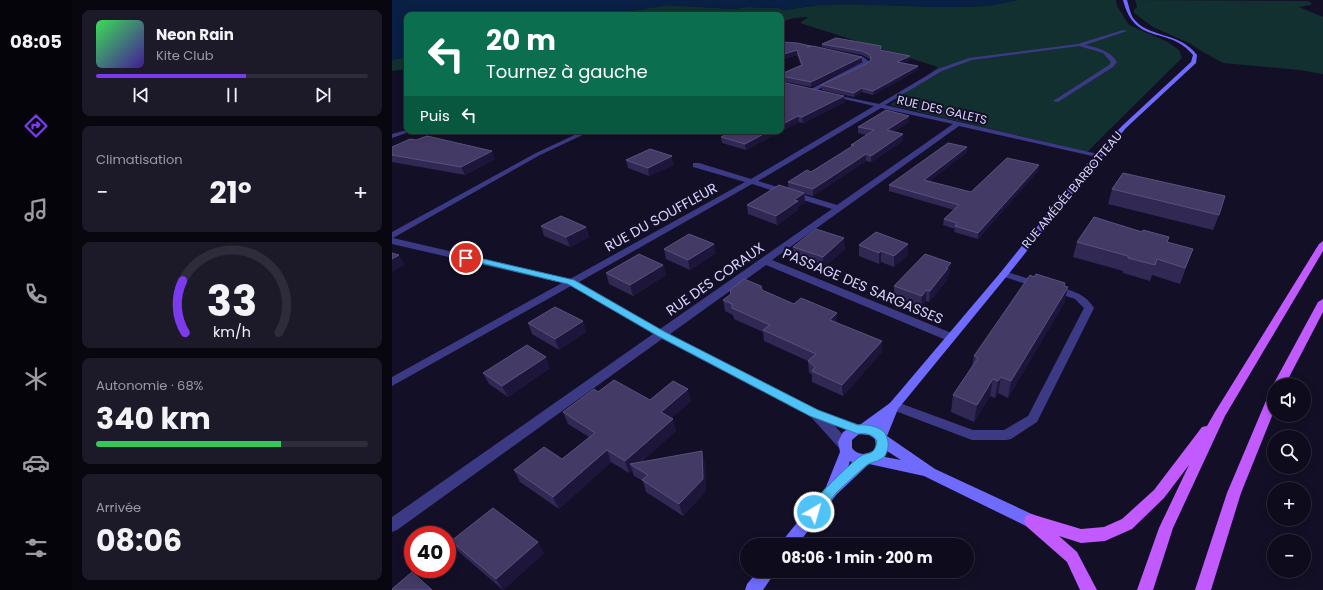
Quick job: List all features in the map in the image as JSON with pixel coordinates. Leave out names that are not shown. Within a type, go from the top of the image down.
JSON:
[{"type":"main road","points":[[1031,521],[1082,536],[1105,534],[1127,524],[1159,494],[1219,415],[1323,244]]},
{"type":"main road","points":[[1283,378],[1323,302]]},
{"type":"main road","points":[[1203,590],[1234,493],[1267,413]]},
{"type":"main road","points":[[1145,590],[1166,528],[1219,415]]},
{"type":"main road","points":[[1031,521],[1072,557],[1089,590]]},
{"type":"street","name":"RUE AMÉDÉE BARBOTTEAU","points":[[861,429],[894,406],[1004,274],[1098,156],[1124,127],[1195,60],[1195,55],[1186,45],[1136,24],[1131,18],[1125,0]]},
{"type":"street","points":[[1079,45],[1125,31]]},
{"type":"street","points":[[1056,101],[1111,66],[1114,62],[1113,58],[1107,53],[1079,45]]},
{"type":"street","name":"RUE DU SOUFFLEUR","points":[[392,382],[751,182],[940,70],[971,59],[1079,45]]},
{"type":"street","points":[[820,92],[810,90],[867,62],[861,58],[840,54]]},
{"type":"street","name":"RUE DES GALETS","points":[[828,94],[956,125],[1098,156]]},
{"type":"street","name":"RUE DES CORAUX","points":[[392,525],[956,125]]},
{"type":"street","points":[[392,136],[404,132]]},
{"type":"street","points":[[392,236],[538,154],[581,134]]},
{"type":"street","points":[[696,165],[838,208]]},
{"type":"street","points":[[392,241],[571,282],[661,334],[814,413],[861,429],[876,432],[882,439],[930,473],[1031,521]]},
{"type":"street","name":"PASSAGE DES SARGASSES","points":[[765,261],[950,338]]},
{"type":"street","points":[[894,406],[972,435],[1006,436],[1033,419],[1088,308],[1086,302],[1076,296],[1004,274]]},
{"type":"street","name":"RUE AMÉDÉE BARBOTTEAU","points":[[882,439],[894,406]]},
{"type":"street","points":[[814,413],[852,457],[930,473]]},
{"type":"street","points":[[832,490],[845,448],[847,435],[861,429]]},
{"type":"street","points":[[794,538],[832,490],[867,459],[881,452],[882,439]]},
{"type":"street","points":[[753,590],[762,578]]},
{"type":"green space","points":[[1018,0],[1116,0],[1117,6],[1129,25],[1168,42],[1179,50],[1182,58],[1087,152],[890,105],[938,67],[800,23],[808,17],[794,18],[784,21],[784,12],[625,12],[668,5],[733,9],[748,7],[779,8],[784,10],[819,5],[847,4],[941,7],[987,6]]},
{"type":"green space","points":[[1135,0],[1308,1],[1312,3],[1311,5],[1299,7],[1323,17],[1323,74],[1299,70],[1223,63],[1189,43],[1153,27],[1134,13],[1134,10],[1137,7]]},
{"type":"green space","points":[[404,58],[404,69],[392,71],[392,60]]},
{"type":"water","points":[[392,0],[1018,0],[987,6],[941,7],[847,4],[819,5],[784,10],[779,8],[748,7],[733,9],[668,5],[625,12],[404,12],[404,58],[392,60]]},
{"type":"building","points":[[836,38],[881,46],[880,50],[910,56],[897,62],[918,66],[873,91],[862,88],[854,93],[821,85],[866,64],[871,60],[870,55],[862,51],[822,44]]},
{"type":"building","points":[[784,42],[811,46],[807,47],[813,46],[862,57],[811,82],[784,77],[784,73],[802,65],[797,50],[784,54]]},
{"type":"building","points":[[784,83],[844,96],[802,117],[798,116],[784,123]]},
{"type":"building","points":[[886,110],[909,116],[887,130],[903,134],[871,156],[866,154],[813,189],[788,182],[807,170],[811,172],[854,145],[851,145],[874,130],[858,127]]},
{"type":"building","points":[[727,134],[763,134],[745,144],[721,137]]},
{"type":"building","points":[[427,136],[492,151],[461,167],[392,155],[392,147],[410,139],[416,140]]},
{"type":"building","points":[[948,143],[967,147],[924,180],[971,192],[1007,158],[1039,165],[978,233],[955,226],[957,223],[944,219],[959,205],[889,185]]},
{"type":"building","points":[[650,149],[672,156],[648,168],[626,160]]},
{"type":"building","points":[[1123,173],[1225,196],[1219,215],[1112,189]]},
{"type":"building","points":[[779,185],[804,193],[794,200],[798,201],[776,216],[747,205]]},
{"type":"building","points":[[561,216],[586,227],[566,237],[541,226]]},
{"type":"building","points":[[1094,217],[1142,232],[1143,230],[1169,237],[1167,242],[1193,249],[1185,268],[1157,259],[1155,265],[1077,242]]},
{"type":"building","points":[[816,229],[844,238],[823,257],[793,247]]},
{"type":"building","points":[[876,232],[908,244],[894,256],[881,251],[879,253],[859,245]]},
{"type":"building","points":[[689,234],[714,244],[688,260],[664,249]]},
{"type":"building","points":[[392,253],[399,255],[392,259]]},
{"type":"building","points":[[639,254],[663,265],[630,285],[606,273]]},
{"type":"building","points":[[925,254],[951,263],[930,291],[926,290],[922,296],[894,286]]},
{"type":"building","points":[[1036,274],[1065,283],[1064,286],[1068,287],[1011,381],[1001,377],[998,381],[993,379],[977,405],[953,395],[978,358],[974,356],[1030,275],[1034,277]]},
{"type":"building","points":[[744,279],[761,286],[762,290],[794,304],[801,298],[837,313],[830,320],[882,341],[842,385],[812,371],[815,367],[808,361],[816,354],[763,330],[770,325],[732,308],[732,304],[723,300],[731,294],[730,290]]},
{"type":"building","points":[[555,307],[583,321],[555,339],[528,323]]},
{"type":"building","points":[[527,345],[546,357],[502,386],[483,373]]},
{"type":"building","points":[[614,380],[650,400],[673,381],[688,389],[661,412],[673,419],[625,461],[607,450],[553,497],[514,470],[544,447],[562,459],[595,433],[563,412],[594,389],[598,392]]},
{"type":"building","points":[[702,451],[703,479],[679,504],[642,480],[648,475],[630,464]]},
{"type":"building","points":[[493,508],[538,542],[496,579],[456,545],[456,537]]},
{"type":"building","points":[[405,578],[419,578],[432,590],[392,590]]},
{"type":"route","points":[[466,258],[571,282],[661,334],[814,413],[858,430],[871,430],[881,436],[883,447],[881,452],[871,459],[864,460],[832,490],[814,512]]}]
